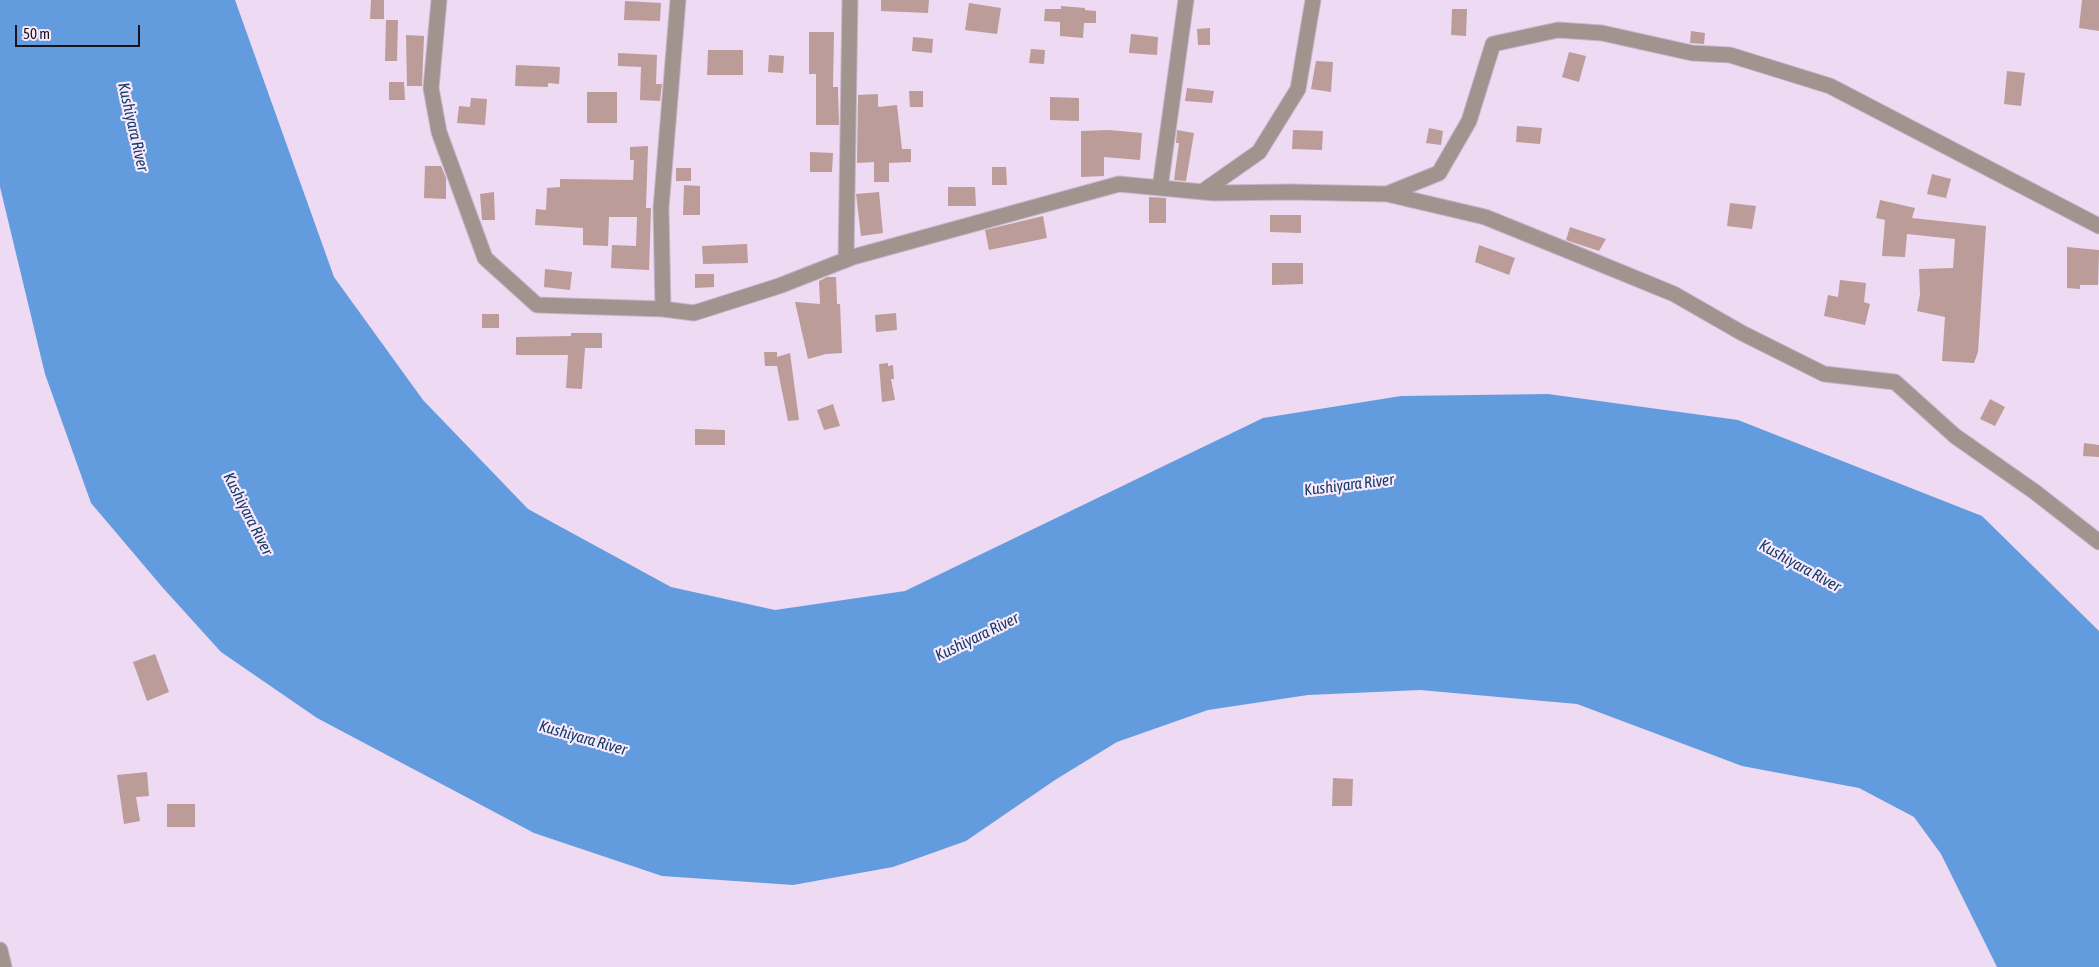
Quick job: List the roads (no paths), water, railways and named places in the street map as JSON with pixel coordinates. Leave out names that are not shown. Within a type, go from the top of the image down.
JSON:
[{"type":"street","points":[[439,0],[431,88],[439,132],[485,258],[537,305],[663,309],[694,313],[779,286],[846,260],[1119,184],[1202,192],[1387,194],[1485,217],[1674,294],[1742,333],[1824,374],[1895,382],[1954,436],[2036,492],[2099,542]]},
{"type":"street","points":[[663,309],[661,208],[678,0]]},
{"type":"street","points":[[846,260],[850,0]]},
{"type":"street","points":[[1160,188],[1186,0]]},
{"type":"street","points":[[1202,192],[1259,152],[1298,89],[1312,0]]},
{"type":"street","points":[[1387,194],[1439,174],[1469,121],[1494,44],[1558,30],[1602,34],[1692,53],[1730,55],[1830,86],[2099,226]]},
{"type":"street","points":[[0,950],[4,967]]},
{"type":"water","name":"Kushiyara River","points":[[0,0],[235,0],[334,277],[423,400],[528,509],[671,587],[775,610],[905,591],[1263,418],[1401,396],[1548,394],[1738,420],[1982,516],[2099,631],[2099,967],[1997,967],[1941,854],[1914,817],[1859,788],[1742,766],[1577,704],[1420,690],[1308,695],[1208,710],[1117,742],[1055,780],[966,841],[893,867],[793,885],[662,876],[534,833],[317,718],[221,652],[163,588],[91,503],[45,374],[0,187]]}]
